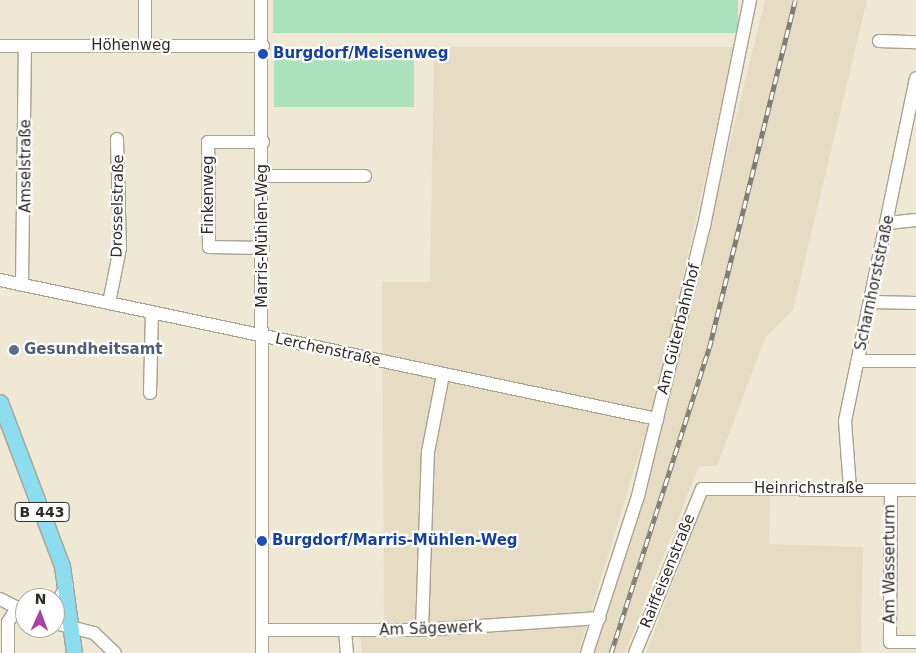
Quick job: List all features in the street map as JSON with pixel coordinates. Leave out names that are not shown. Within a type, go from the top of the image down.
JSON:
[{"type":"main road","name":"B 443","points":[[0,402],[67,585],[74,625],[74,653]]},
{"type":"street","points":[[145,0],[145,46]]},
{"type":"street","name":"Marris-Mühlen-Weg","points":[[261,0],[263,46],[262,653]]},
{"type":"street","name":"Am Güterbahnhof","points":[[587,653],[600,618],[657,419],[704,226],[750,0]]},
{"type":"street","points":[[879,41],[916,42]]},
{"type":"street","name":"Höhenweg","points":[[0,46],[263,46]]},
{"type":"street","name":"Amselstraße","points":[[22,285],[26,46]]},
{"type":"street","name":"Scharnhorststraße","points":[[850,489],[845,421],[888,223],[916,78]]},
{"type":"street","name":"Drosselstraße","points":[[109,303],[120,248],[117,139]]},
{"type":"street","name":"Finkenweg","points":[[262,248],[209,247],[208,142],[263,142]]},
{"type":"street","points":[[263,176],[365,176]]},
{"type":"street","points":[[888,223],[916,220]]},
{"type":"street","name":"Lerchenstraße","points":[[0,280],[657,419]]},
{"type":"street","points":[[871,302],[916,303]]},
{"type":"street","points":[[150,393],[152,312]]},
{"type":"street","points":[[858,361],[916,361]]},
{"type":"street","points":[[422,630],[428,452],[442,374]]},
{"type":"street","name":"Heinrichstraße","points":[[702,489],[916,490]]},
{"type":"street","name":"Raiffeisenstraße","points":[[635,653],[702,489]]},
{"type":"street","name":"Am Wasserturm","points":[[891,490],[890,642],[916,642]]},
{"type":"street","points":[[65,588],[67,585]]},
{"type":"street","points":[[0,599],[15,607]]},
{"type":"street","points":[[8,653],[8,622],[15,616]]},
{"type":"street","name":"Am Sägewerk","points":[[262,630],[422,630],[600,618]]},
{"type":"street","points":[[65,624],[74,625],[94,633],[115,653]]},
{"type":"street","points":[[345,631],[347,653]]},
{"type":"shaded area","points":[[765,0],[867,0],[793,310],[765,338],[717,466],[699,466],[625,653],[592,653],[656,444]]},
{"type":"shaded area","points":[[434,47],[734,47],[657,395],[578,653],[362,653],[360,629],[384,626],[382,282],[430,282]]},
{"type":"shaded area","points":[[706,494],[770,494],[769,544],[863,547],[861,653],[646,653]]},
{"type":"green space","points":[[273,0],[738,0],[738,33],[273,33]]},
{"type":"green space","points":[[274,52],[414,52],[414,107],[274,107]]},
{"type":"railway","points":[[611,653],[709,348],[795,0]]},
{"type":"place","name":"Burgdorf/Meisenweg","points":[[263,54]]},
{"type":"place","name":"Gesundheitsamt","points":[[14,350]]},
{"type":"place","name":"Burgdorf/Marris-Mühlen-Weg","points":[[262,541]]}]
